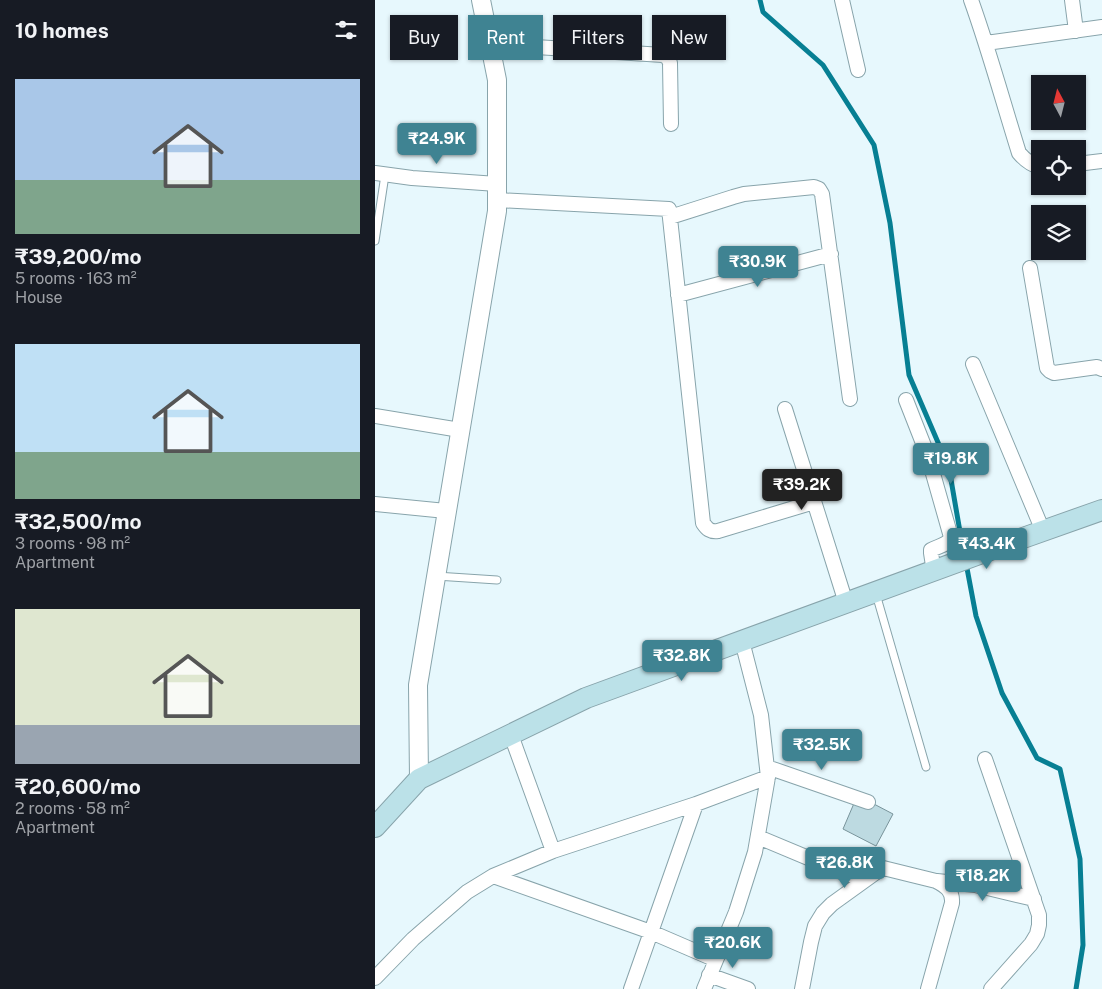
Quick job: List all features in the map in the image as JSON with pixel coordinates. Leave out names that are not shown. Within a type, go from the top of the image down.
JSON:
[{"type":"main road","points":[[375,827],[419,779],[586,698],[1102,510]]},
{"type":"street","points":[[481,0],[484,15]]},
{"type":"street","points":[[842,0],[858,70]]},
{"type":"street","points":[[971,0],[1019,153],[1031,164]]},
{"type":"street","points":[[1072,0],[1076,30]]},
{"type":"street","points":[[986,43],[1102,27]]},
{"type":"street","points":[[543,47],[663,55],[668,58],[670,63],[671,124]]},
{"type":"street","points":[[419,779],[418,685],[497,211],[497,80],[493,60]]},
{"type":"street","points":[[1086,163],[1102,160]]},
{"type":"street","points":[[380,174],[497,192],[669,209],[703,524],[708,530],[713,532],[814,502]]},
{"type":"street","points":[[670,217],[745,194],[815,187],[819,189],[822,194],[831,254],[850,399]]},
{"type":"street","points":[[678,295],[831,254]]},
{"type":"street","points":[[1030,268],[1047,368],[1050,372],[1054,373],[1097,367],[1102,369]]},
{"type":"street","points":[[973,364],[1043,531]]},
{"type":"street","points":[[905,400],[928,456],[951,537],[948,543],[931,550],[936,571]]},
{"type":"street","points":[[785,409],[846,603]]},
{"type":"street","points":[[375,416],[460,430]]},
{"type":"street","points":[[375,504],[446,511]]},
{"type":"street","points":[[704,989],[736,912],[755,852],[768,772],[761,715],[741,641]]},
{"type":"street","points":[[511,735],[553,851]]},
{"type":"street","points":[[985,759],[1039,915],[1037,934],[1031,944],[991,989]]},
{"type":"street","points":[[375,978],[413,940],[467,892],[493,876],[553,851],[696,804],[768,772],[868,802]]},
{"type":"street","points":[[631,989],[696,804]]},
{"type":"street","points":[[758,837],[849,875],[867,864],[936,881],[975,885],[1034,899]]},
{"type":"street","points":[[802,989],[815,926],[823,913],[832,904],[882,868]]},
{"type":"street","points":[[493,876],[651,932],[716,960]]},
{"type":"street","points":[[928,989],[953,903],[951,893],[945,886],[936,881]]},
{"type":"street","points":[[709,975],[748,989]]},
{"type":"lane","points":[[375,241],[380,174]]},
{"type":"lane","points":[[436,576],[497,580]]},
{"type":"lane","points":[[875,593],[926,767]]},
{"type":"building","points":[[855,801],[872,803],[893,814],[876,846],[843,829]]},
{"type":"waterway","points":[[760,0],[763,12],[823,65],[874,145],[890,223],[909,375],[949,468],[964,555]]},
{"type":"waterway","points":[[966,563],[976,616],[1002,693],[1037,758],[1060,769],[1080,859],[1083,945],[1076,989]]}]
